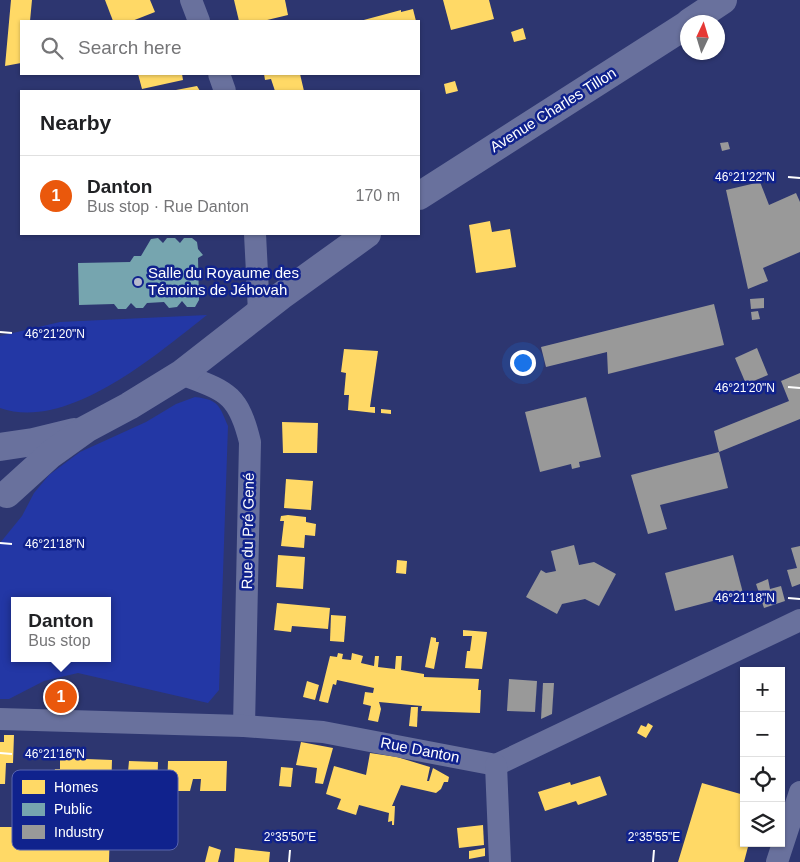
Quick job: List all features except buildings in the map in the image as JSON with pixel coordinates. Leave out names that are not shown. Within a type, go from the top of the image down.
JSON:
[{"type":"street","points":[[191,0],[199,20]]},
{"type":"street","name":"Avenue Charles Tillon","points":[[701,15],[723,0]]},
{"type":"street","name":"Avenue Charles Tillon","points":[[420,195],[680,29]]},
{"type":"street","points":[[219,75],[225,90]]},
{"type":"street","points":[[255,235],[259,312]]},
{"type":"street","points":[[4,500],[51,454],[86,429],[129,406],[181,374],[259,312],[366,235]]},
{"type":"street","name":"Rue du Pré Gené","points":[[181,374],[213,386],[232,398],[245,421],[250,442],[244,726]]},
{"type":"street","points":[[4,500],[10,482],[10,469],[0,448],[86,429]]},
{"type":"street","points":[[500,862],[496,765],[800,620]]},
{"type":"street","name":"Rue Danton","points":[[3,718],[244,726],[323,732],[496,765]]},
{"type":"street","points":[[777,862],[800,792]]},
{"type":"shaded area","points":[[207,315],[137,368],[110,385],[82,399],[54,409],[26,412],[0,408],[0,336],[60,322]]},
{"type":"shaded area","points":[[195,397],[214,402],[220,408],[228,426],[219,690],[208,703],[78,673],[44,681],[9,699],[0,699],[0,543],[22,516],[34,493],[49,475],[80,452],[146,422],[176,404]]},
{"type":"place","name":"Salle du Royaume des Témoins de Jéhovah","points":[[138,282]]},
{"type":"place","name":"Danton","points":[[61,697]]}]
